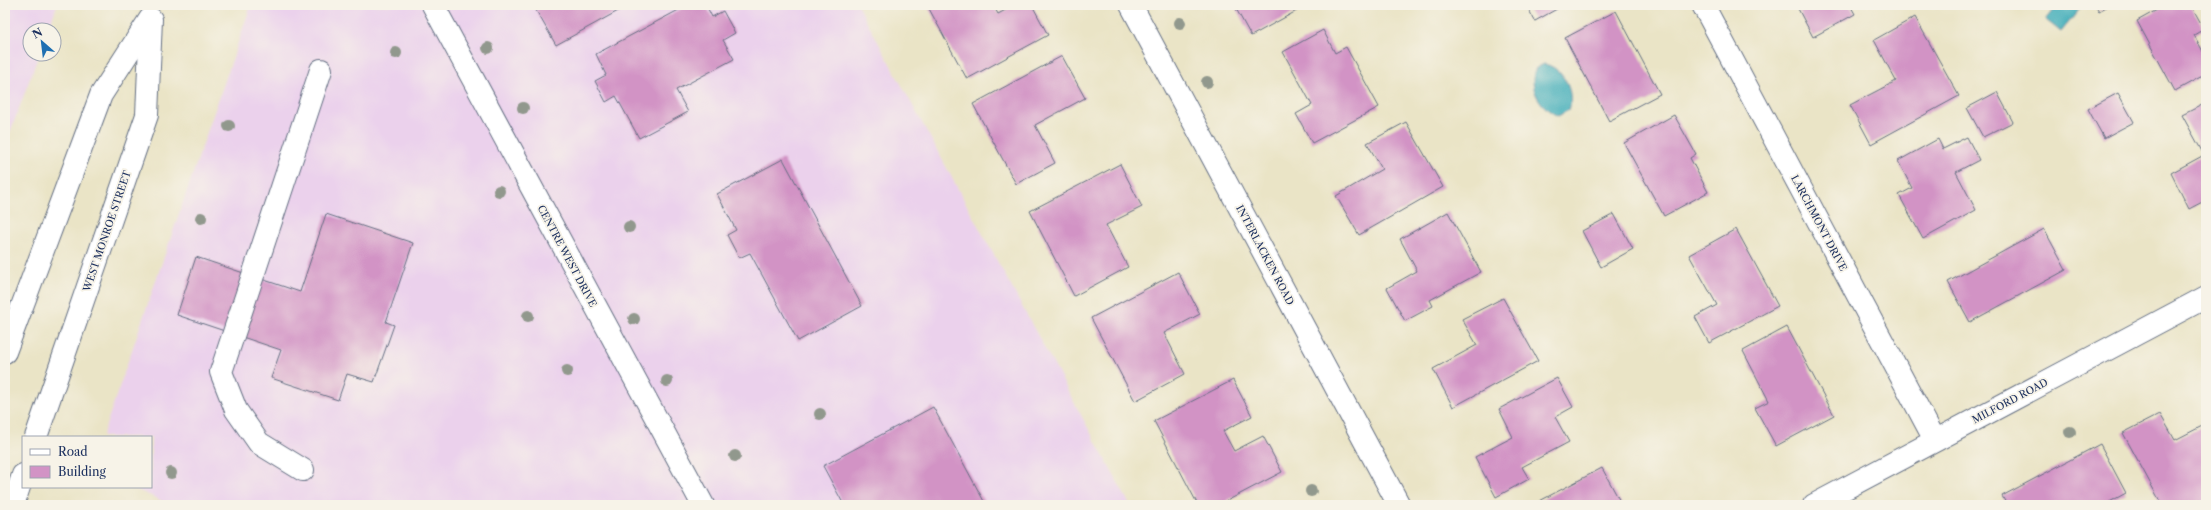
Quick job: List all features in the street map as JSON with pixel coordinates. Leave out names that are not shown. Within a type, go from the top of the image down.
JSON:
[{"type":"street","name":"CENTRE WEST DRIVE","points":[[433,5],[703,505]]},
{"type":"street","name":"INTERLACKEN ROAD","points":[[1131,5],[1399,505]]},
{"type":"street","name":"LARCHMONT DRIVE","points":[[1703,5],[1935,440]]},
{"type":"street","name":"WEST MONROE STREET","points":[[5,352],[102,94],[153,12]]},
{"type":"street","name":"WEST MONROE STREET","points":[[36,436],[147,115],[153,12]]},
{"type":"street","points":[[304,470],[259,442],[236,410],[221,372],[321,70]]},
{"type":"street","name":"MILFORD ROAD","points":[[1814,505],[2206,297]]},
{"type":"street","points":[[13,505],[22,478]]},
{"type":"shaded area","points":[[5,5],[57,5],[51,22],[22,22],[22,62],[36,62],[5,146]]},
{"type":"shaded area","points":[[251,5],[858,5],[1130,505],[171,505],[133,488],[152,488],[152,436],[102,436]]},
{"type":"water","points":[[2058,5],[2083,5],[2061,32],[2046,20]]},
{"type":"water","points":[[1544,64],[1557,70],[1566,81],[1569,88],[1569,110],[1558,116],[1546,108],[1537,96],[1534,89],[1533,82],[1536,68]]},
{"type":"building","points":[[533,5],[629,5],[556,45]]},
{"type":"building","points":[[688,5],[706,5],[712,17],[723,11],[735,33],[723,40],[734,59],[676,90],[688,112],[639,138],[616,96],[606,102],[595,81],[606,75],[596,54]]},
{"type":"building","points":[[927,5],[993,5],[998,14],[1015,5],[1032,5],[1048,35],[967,79]]},
{"type":"building","points":[[1234,5],[1301,5],[1302,8],[1251,36]]},
{"type":"building","points":[[1526,5],[1564,5],[1535,21]]},
{"type":"building","points":[[1796,5],[1850,5],[1855,14],[1813,37]]},
{"type":"building","points":[[2095,5],[2110,5],[2099,11]]},
{"type":"building","points":[[2166,5],[2191,5],[2204,29],[2194,35],[2206,57],[2206,74],[2175,91],[2137,21]]},
{"type":"building","points":[[1616,11],[1660,94],[1609,121],[1565,38]]},
{"type":"building","points":[[1915,17],[1959,96],[1871,144],[1850,105],[1896,81],[1874,40]]},
{"type":"building","points":[[1323,30],[1335,53],[1346,47],[1379,107],[1312,143],[1296,114],[1312,105],[1283,52]]},
{"type":"building","points":[[1062,56],[1085,98],[1035,125],[1055,163],[1016,184],[973,104]]},
{"type":"building","points":[[1997,92],[2013,122],[1983,137],[1967,108]]},
{"type":"building","points":[[2118,93],[2134,122],[2104,138],[2088,109]]},
{"type":"building","points":[[2206,103],[2206,200],[2189,209],[2171,173],[2204,155],[2182,115]]},
{"type":"building","points":[[1674,115],[1696,154],[1690,158],[1708,192],[1664,216],[1624,143]]},
{"type":"building","points":[[1406,122],[1443,187],[1359,235],[1336,196],[1382,169],[1367,143]]},
{"type":"building","points":[[1967,137],[1979,160],[1956,172],[1976,210],[1923,239],[1899,195],[1912,188],[1898,161],[1938,139],[1943,149]]},
{"type":"building","points":[[783,159],[862,306],[798,341],[750,253],[739,258],[727,235],[736,230],[717,194]]},
{"type":"building","points":[[1120,164],[1142,207],[1106,225],[1128,267],[1074,296],[1030,211]]},
{"type":"building","points":[[1448,212],[1481,272],[1430,300],[1433,306],[1405,321],[1387,288],[1417,271],[1400,239]]},
{"type":"building","points":[[326,214],[413,243],[386,322],[394,325],[374,382],[347,374],[338,400],[271,378],[281,350],[177,315],[196,257],[300,292]]},
{"type":"building","points":[[1614,214],[1633,249],[1601,267],[1582,231]]},
{"type":"building","points":[[1736,229],[1778,306],[1709,343],[1695,317],[1717,305],[1689,255]]},
{"type":"building","points":[[2044,229],[2066,270],[1970,322],[1948,282]]},
{"type":"building","points":[[1178,272],[1200,314],[1164,333],[1185,374],[1135,401],[1091,318]]},
{"type":"building","points":[[1503,298],[1538,361],[1453,407],[1433,369],[1477,345],[1462,319]]},
{"type":"building","points":[[1787,327],[1834,415],[1776,446],[1755,408],[1769,401],[1743,351]]},
{"type":"building","points":[[1557,378],[1573,407],[1555,417],[1569,442],[1522,467],[1529,479],[1496,497],[1475,457],[1513,437],[1499,409]]},
{"type":"building","points":[[1233,380],[1252,416],[1223,431],[1234,451],[1263,436],[1282,472],[1219,505],[1198,505],[1154,421]]},
{"type":"building","points":[[933,407],[986,505],[844,505],[823,466]]},
{"type":"building","points":[[2160,414],[2175,440],[2206,424],[2206,503],[2203,505],[2162,505],[2123,433]]},
{"type":"building","points":[[2100,444],[2126,493],[2104,505],[2007,505],[2002,496]]},
{"type":"building","points":[[1602,468],[1622,505],[1532,505]]}]
